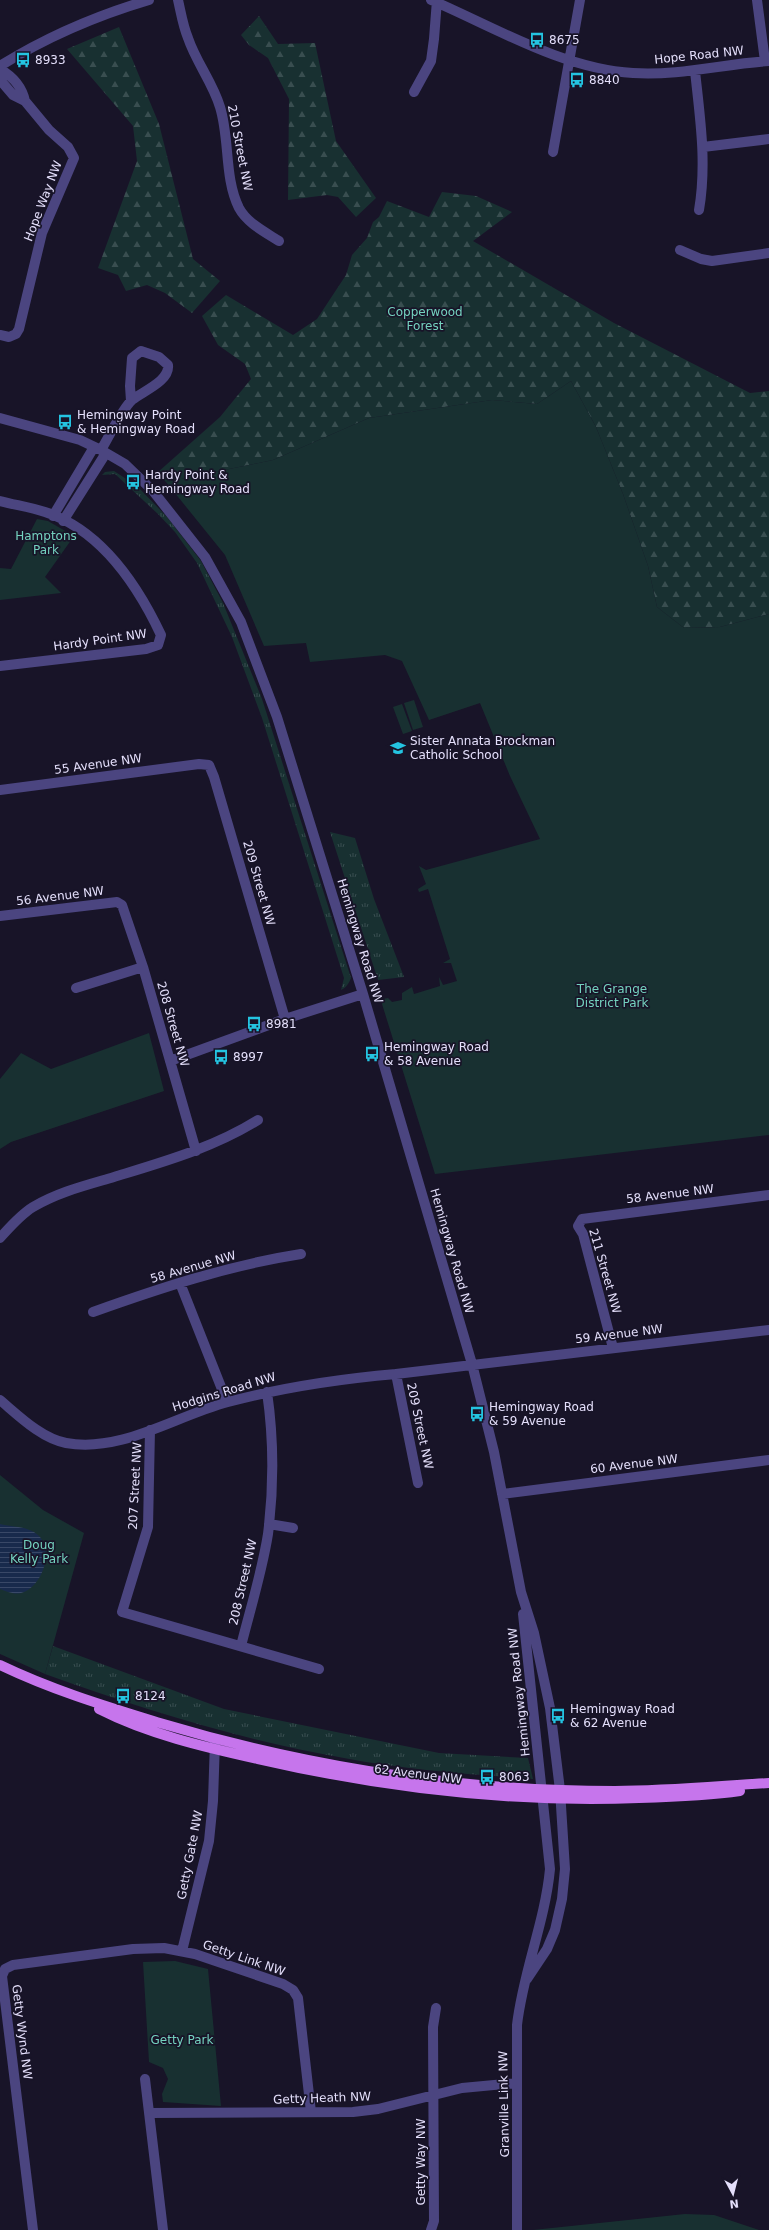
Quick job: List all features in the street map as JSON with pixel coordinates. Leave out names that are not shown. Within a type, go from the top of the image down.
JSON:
[{"type":"main road","name":"62 Avenue NW","points":[[0,1665],[75,1697],[127,1724],[214,1750],[302,1769],[419,1789],[561,1801],[676,1797],[725,1793],[769,1785]]},
{"type":"main road","name":"62 Avenue NW","points":[[75,1697],[215,1739],[304,1760],[420,1779],[542,1789],[616,1791],[769,1785]]},
{"type":"street","points":[[0,67],[33,46],[63,30],[120,4],[149,0]]},
{"type":"street","name":"210 Street NW","points":[[178,0],[188,39],[212,86],[220,107],[225,130],[232,189],[240,209],[259,228],[279,241]]},
{"type":"street","points":[[553,152],[568,60],[580,0]]},
{"type":"street","points":[[756,0],[767,61]]},
{"type":"street","points":[[414,92],[430,61],[435,1]]},
{"type":"street","name":"Hope Road NW","points":[[435,1],[568,60],[601,70],[666,74],[767,61]]},
{"type":"street","name":"Hope Way NW","points":[[0,67],[8,73],[23,91],[25,101]]},
{"type":"street","points":[[694,71],[703,147],[703,188],[699,210]]},
{"type":"street","name":"Hope Way NW","points":[[0,75],[1,80],[13,95],[25,101],[49,130],[68,148],[74,158],[42,233],[19,329],[16,334],[9,337],[0,335]]},
{"type":"street","points":[[703,147],[769,139]]},
{"type":"street","points":[[680,250],[701,259],[712,261],[769,253]]},
{"type":"street","points":[[53,516],[100,450],[131,401],[165,377],[169,370],[168,365],[159,357],[141,351],[132,358],[130,386],[131,401]]},
{"type":"street","name":"Hemingway Road NW","points":[[0,418],[80,440],[125,464],[153,491],[204,557],[241,622],[277,717],[363,994],[472,1364],[502,1494],[521,1592],[542,1789]]},
{"type":"street","points":[[63,521],[100,450]]},
{"type":"street","name":"Hardy Point NW","points":[[0,501],[53,516],[75,526],[105,550],[126,575],[152,615],[161,635],[161,640],[158,645],[146,649],[0,666]]},
{"type":"street","name":"55 Avenue NW","points":[[0,790],[199,764]]},
{"type":"street","name":"209 Street NW","points":[[199,764],[209,765],[214,777],[285,1019]]},
{"type":"street","name":"56 Avenue NW","points":[[0,916],[117,902],[122,905]]},
{"type":"street","name":"208 Street NW","points":[[122,905],[143,967],[196,1151]]},
{"type":"street","points":[[76,988],[143,967]]},
{"type":"street","points":[[170,1061],[285,1019],[363,994]]},
{"type":"street","points":[[0,1238],[21,1216],[34,1206],[63,1192],[196,1151],[237,1133],[258,1120]]},
{"type":"street","name":"58 Avenue NW","points":[[578,1226],[582,1218],[769,1195]]},
{"type":"street","name":"211 Street NW","points":[[578,1226],[582,1234],[613,1348]]},
{"type":"street","name":"58 Avenue NW","points":[[93,1312],[180,1283],[264,1260],[301,1254]]},
{"type":"street","points":[[180,1283],[227,1402]]},
{"type":"street","name":"59 Avenue NW","points":[[472,1364],[769,1330]]},
{"type":"street","name":"Hodgins Road NW","points":[[0,1400],[26,1422],[51,1438],[65,1443],[95,1446],[124,1440],[227,1402],[267,1392],[341,1378],[396,1374],[472,1364]]},
{"type":"street","name":"209 Street NW","points":[[396,1374],[418,1483]]},
{"type":"street","name":"208 Street NW","points":[[241,1646],[269,1524],[274,1460],[267,1392]]},
{"type":"street","name":"207 Street NW","points":[[150,1430],[148,1527],[122,1612],[241,1646]]},
{"type":"street","name":"60 Avenue NW","points":[[502,1494],[769,1460]]},
{"type":"street","points":[[269,1524],[293,1528]]},
{"type":"street","name":"Hemingway Road NW","points":[[521,1592],[534,1633],[550,1708],[560,1790]]},
{"type":"street","points":[[241,1646],[319,1669]]},
{"type":"street","name":"Getty Gate NW","points":[[182,1951],[208,1841],[213,1801],[215,1739]]},
{"type":"street","name":"Granville Link NW","points":[[517,2230],[517,2025],[520,2005],[547,1898],[550,1869],[542,1789]]},
{"type":"street","name":"Granville Link NW","points":[[527,1979],[547,1949],[555,1930],[561,1906],[565,1856],[560,1790]]},
{"type":"street","name":"Getty Wynd NW","points":[[33,2230],[2,1976],[5,1969],[22,1962],[141,1948],[164,1948],[182,1951]]},
{"type":"street","name":"Getty Link NW","points":[[182,1951],[283,1984],[293,1990],[298,1998],[311,2112]]},
{"type":"street","name":"Getty Way NW","points":[[431,2230],[434,2221],[433,2027],[436,2008]]},
{"type":"street","points":[[145,2079],[163,2230]]},
{"type":"street","name":"Getty Heath NW","points":[[149,2113],[367,2111],[462,2088],[516,2083]]},
{"type":"green space","points":[[259,16],[278,44],[315,43],[336,141],[376,198],[356,217],[338,197],[327,195],[288,200],[289,99],[268,58],[249,45],[241,35]]},
{"type":"green space","points":[[119,27],[159,124],[193,259],[220,281],[192,313],[165,293],[147,285],[126,291],[118,275],[98,268],[137,161],[133,126],[67,49]]},
{"type":"green space","name":"Copperwood Forest","points":[[442,192],[476,196],[512,212],[473,241],[614,323],[750,393],[769,391],[769,614],[720,627],[684,628],[657,607],[648,566],[623,494],[596,427],[571,381],[537,404],[492,400],[369,418],[273,460],[166,482],[157,473],[220,417],[251,379],[245,364],[218,345],[202,316],[226,295],[293,335],[317,319],[346,275],[352,255],[367,238],[373,222],[379,217],[387,201],[429,217]]},
{"type":"green space","name":"The Grange District Park","points":[[571,381],[596,427],[623,494],[648,566],[657,607],[684,628],[720,627],[769,614],[769,1135],[435,1174],[382,1004],[383,999],[388,998],[392,1002],[402,1000],[402,993],[412,987],[414,994],[440,986],[439,977],[443,985],[457,981],[451,963],[443,963],[450,959],[428,889],[419,892],[418,889],[426,884],[419,866],[426,870],[540,839],[510,776],[480,703],[429,720],[402,661],[385,655],[310,662],[306,643],[264,646],[225,555],[166,482],[273,460],[369,418],[492,400],[537,404]]},
{"type":"green space","points":[[114,471],[137,486],[167,517],[201,561],[223,603],[262,699],[351,978],[347,985],[341,990],[344,978],[262,718],[232,637],[197,563],[175,532],[115,474],[102,475],[105,472]]},
{"type":"green space","name":"Hamptons Park","points":[[37,519],[48,521],[74,536],[45,577],[61,593],[0,600],[0,568],[11,569]]},
{"type":"green space","points":[[414,700],[423,727],[413,730],[404,703]]},
{"type":"green space","points":[[402,704],[412,731],[403,734],[393,707]]},
{"type":"green space","points":[[330,832],[355,838],[374,899],[404,977],[378,980]]},
{"type":"green space","points":[[149,1033],[164,1091],[11,1142],[0,1149],[0,1079],[21,1053],[51,1069]]},
{"type":"green space","name":"Doug Kelly Park","points":[[0,1475],[43,1510],[84,1533],[45,1674],[0,1654]]},
{"type":"green space","points":[[53,1646],[224,1709],[439,1753],[528,1758],[533,1779],[391,1766],[306,1751],[230,1733],[155,1711],[45,1674]]},
{"type":"green space","name":"Getty Park","points":[[175,1961],[208,1969],[221,2106],[163,2102],[162,2094],[168,2079],[163,2068],[149,2062],[143,1962]]},
{"type":"green space","points":[[685,2214],[714,2215],[759,2230],[533,2230]]},
{"type":"water","points":[[0,1524],[30,1530],[38,1535],[43,1542],[46,1559],[44,1568],[35,1584],[28,1590],[21,1593],[13,1593],[0,1589]]},
{"type":"place","name":"8675","points":[[537,40]]},
{"type":"place","name":"8933","points":[[23,60]]},
{"type":"place","name":"8840","points":[[577,80]]},
{"type":"place","name":"Hemingway Point & Hemingway Road","points":[[65,422]]},
{"type":"place","name":"Hardy Point & Hemingway Road","points":[[133,482]]},
{"type":"place","name":"Sister Annata Brockman Catholic School","points":[[398,748]]},
{"type":"place","name":"8981","points":[[254,1024]]},
{"type":"place","name":"Hemingway Road & 58 Avenue","points":[[372,1054]]},
{"type":"place","name":"8997","points":[[221,1057]]},
{"type":"place","name":"Hemingway Road & 59 Avenue","points":[[477,1414]]},
{"type":"place","name":"8124","points":[[123,1696]]},
{"type":"place","name":"Hemingway Road & 62 Avenue","points":[[558,1716]]},
{"type":"place","name":"8063","points":[[487,1777]]}]
